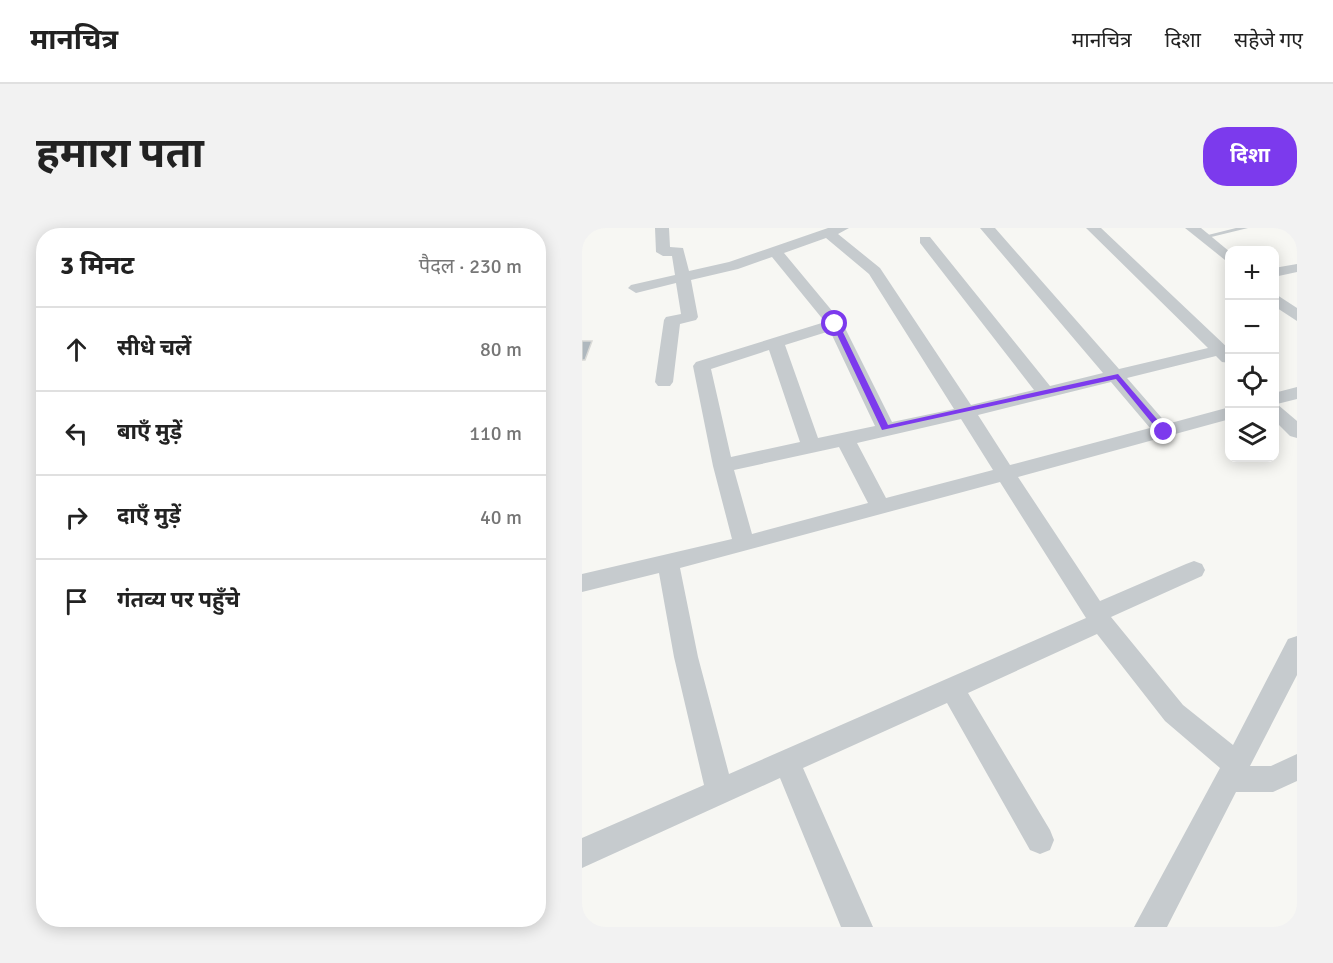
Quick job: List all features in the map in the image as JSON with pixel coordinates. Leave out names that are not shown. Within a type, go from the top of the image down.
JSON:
[{"type":"street","points":[[662,228],[663,252],[678,251],[690,317],[672,320],[664,382]]},
{"type":"street","points":[[987,228],[1118,376],[1164,432]]},
{"type":"street","points":[[1093,228],[1224,355]]},
{"type":"street","points":[[636,288],[682,279],[775,252],[835,230],[875,271],[1098,618],[1174,712],[1231,771],[1273,779],[1297,767]]},
{"type":"street","points":[[1197,232],[1225,256]]},
{"type":"street","points":[[925,240],[1046,393]]},
{"type":"street","points":[[775,252],[835,324],[885,428]]},
{"type":"street","points":[[1279,272],[1297,268]]},
{"type":"street","points":[[1277,300],[1297,316]]},
{"type":"street","points":[[744,544],[723,466],[702,366],[835,324]]},
{"type":"street","points":[[775,342],[811,447]]},
{"type":"street","points":[[723,466],[1118,376],[1224,355]]},
{"type":"street","points":[[1279,398],[1297,393]]},
{"type":"street","points":[[1279,413],[1297,432]]},
{"type":"street","points":[[582,584],[744,544],[1225,414]]},
{"type":"street","points":[[845,439],[880,507]]},
{"type":"street","points":[[668,562],[686,657],[720,792]]},
{"type":"street","points":[[582,853],[952,688],[1194,570]]},
{"type":"street","points":[[1150,927],[1231,771],[1294,660]]},
{"type":"street","points":[[952,688],[1040,840]]},
{"type":"street","points":[[787,762],[857,927]]},
{"type":"lane","points":[[1197,232],[1245,228]]},
{"type":"building","points":[[582,341],[592,341],[585,360],[582,360]]},
{"type":"route","points":[[835,324],[885,428],[966,412],[1118,376],[1164,432]]}]
